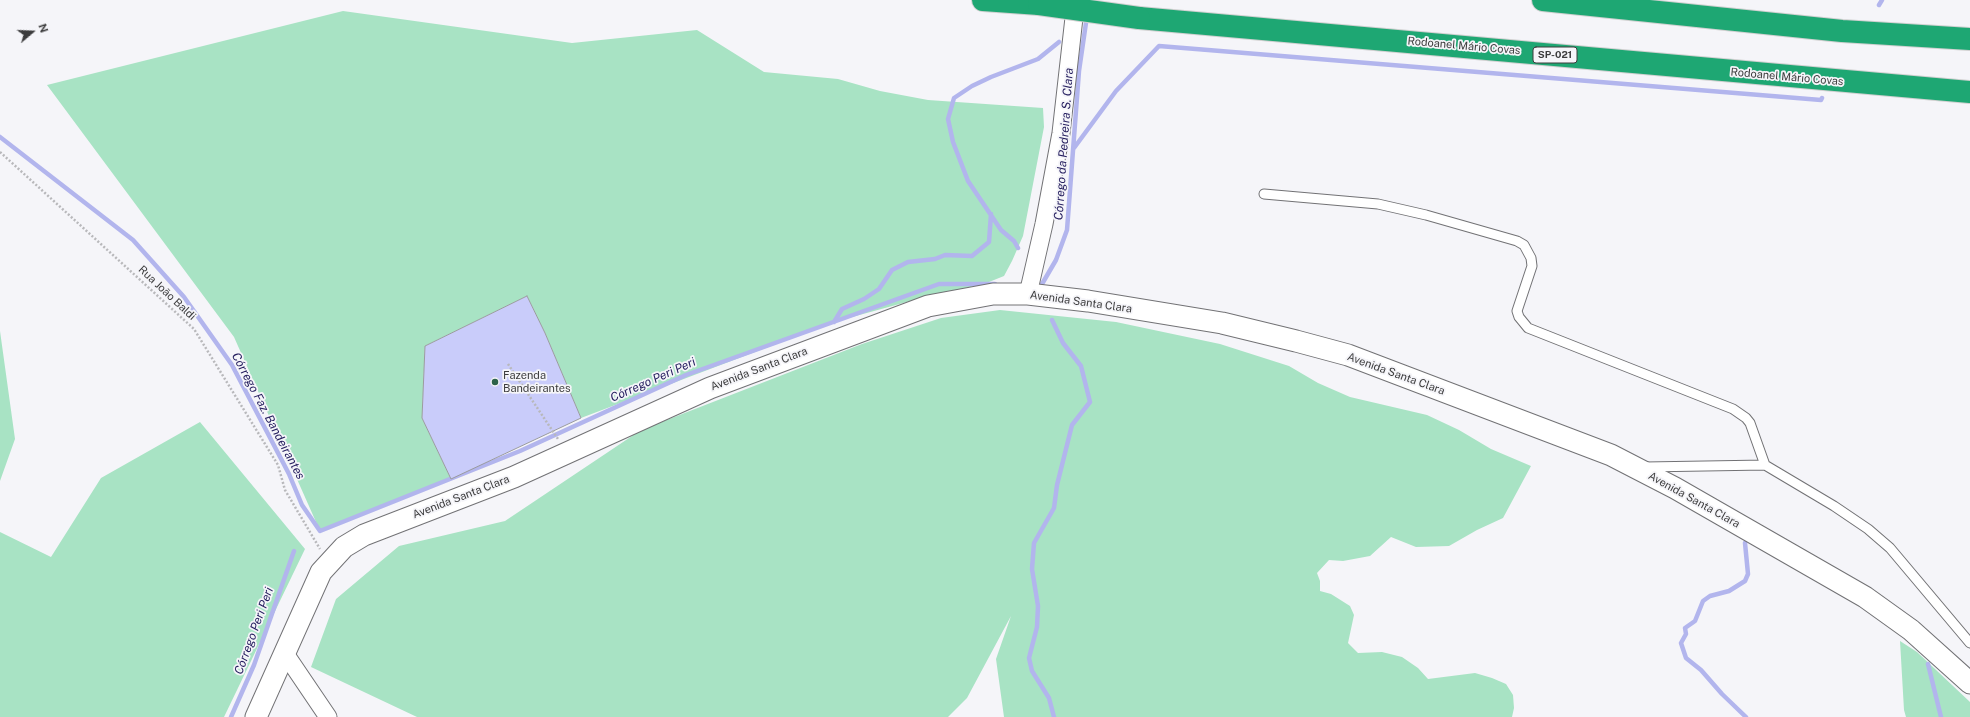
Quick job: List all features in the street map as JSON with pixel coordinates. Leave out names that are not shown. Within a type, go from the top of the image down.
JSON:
[{"type":"highway","name":"Rodoanel Mário Covas","points":[[983,0],[1039,4],[1139,18],[1970,92]]},
{"type":"highway","points":[[1542,0],[1834,30],[1970,40]]},
{"type":"street","points":[[1028,294],[1044,224],[1061,133],[1076,0]]},
{"type":"street","name":"Avenida Santa Clara","points":[[256,717],[312,589],[328,563],[344,547],[364,535],[514,477],[710,388],[928,306],[967,297],[993,294],[1028,294],[1222,323],[1348,355],[1611,455],[1675,488],[1865,597],[1911,630],[1970,683]]},
{"type":"street","points":[[284,652],[328,717]]},
{"type":"lane","points":[[1264,194],[1378,204],[1426,215],[1517,240],[1524,245],[1532,258],[1532,266],[1517,311],[1519,318],[1528,328],[1733,409],[1746,418],[1750,423],[1764,465]]},
{"type":"lane","points":[[1634,467],[1764,465],[1834,506],[1868,529],[1885,543],[1913,573],[1952,624],[1970,643]]},
{"type":"path","name":"Rua João Baldi","points":[[0,152],[194,329],[278,465],[285,490],[328,563]]},
{"type":"path","points":[[508,364],[552,428]]},
{"type":"green space","points":[[343,11],[572,43],[697,30],[764,72],[838,79],[880,91],[928,100],[1043,108],[1044,127],[1023,236],[1004,276],[984,284],[925,297],[834,322],[581,418],[545,333],[527,296],[425,346],[422,418],[451,479],[320,531],[234,337],[47,85]]},
{"type":"green space","points":[[1000,310],[1116,322],[1220,344],[1289,366],[1318,383],[1350,397],[1427,415],[1459,430],[1491,449],[1531,466],[1503,518],[1477,530],[1449,546],[1416,547],[1391,537],[1370,556],[1343,561],[1329,560],[1317,573],[1320,581],[1320,591],[1331,594],[1350,606],[1354,615],[1348,643],[1358,653],[1382,652],[1402,657],[1418,668],[1428,679],[1475,673],[1492,678],[1506,684],[1513,695],[1514,708],[1512,717],[1004,717],[996,659],[1011,616],[967,698],[948,717],[417,717],[311,667],[336,599],[399,546],[505,521],[641,430],[862,344],[941,318]]},
{"type":"green space","points":[[0,331],[15,439],[0,481]]},
{"type":"green space","points":[[200,422],[305,549],[224,717],[0,717],[0,532],[51,557],[101,478]]},
{"type":"green space","points":[[1900,641],[1917,652],[1970,702],[1970,717],[1906,717],[1904,710]]},
{"type":"building","name":"Fazenda Bandeirantes","points":[[527,296],[545,333],[581,418],[451,479],[422,418],[425,346]]},
{"type":"waterway","points":[[1879,5],[1882,0]]},
{"type":"waterway","name":"Córrego da Pedreira S. Clara","points":[[1042,284],[1056,260],[1067,230],[1079,71],[1087,16]]},
{"type":"waterway","name":"Córrego da Pedreira S. Clara","points":[[1018,248],[1014,241],[1001,230],[968,181],[953,142],[948,119],[954,98],[972,86],[991,77],[1038,59],[1059,42]]},
{"type":"waterway","points":[[1074,148],[1116,91],[1159,46],[1821,100],[1822,98]]},
{"type":"waterway","name":"Córrego Peri Peri","points":[[0,137],[133,240],[184,297],[232,365],[289,474],[302,505],[320,531],[520,451],[686,375],[939,284],[995,284]]},
{"type":"waterway","name":"Córrego da Pedreira S. Clara","points":[[834,322],[842,309],[864,299],[879,289],[892,270],[908,262],[935,259],[945,255],[972,256],[989,242],[991,214]]},
{"type":"waterway","name":"Córrego da Pedreira S. Clara","points":[[1052,320],[1063,343],[1081,366],[1090,402],[1072,425],[1057,485],[1054,508],[1034,543],[1032,569],[1038,606],[1037,627],[1029,658],[1032,671],[1049,698],[1054,717]]},
{"type":"waterway","points":[[1745,543],[1748,574],[1745,581],[1729,591],[1710,596],[1703,601],[1695,621],[1685,628],[1686,634],[1681,643],[1686,658],[1701,670],[1722,694],[1746,717]]},
{"type":"waterway","name":"Córrego Peri Peri","points":[[231,717],[254,665],[294,551]]},
{"type":"waterway","points":[[1928,664],[1941,717]]},
{"type":"place","name":"Fazenda Bandeirantes","points":[[495,382]]},
{"type":"water label","name":"Córrego Faz. Bandeirantes","points":[[268,416]]}]
